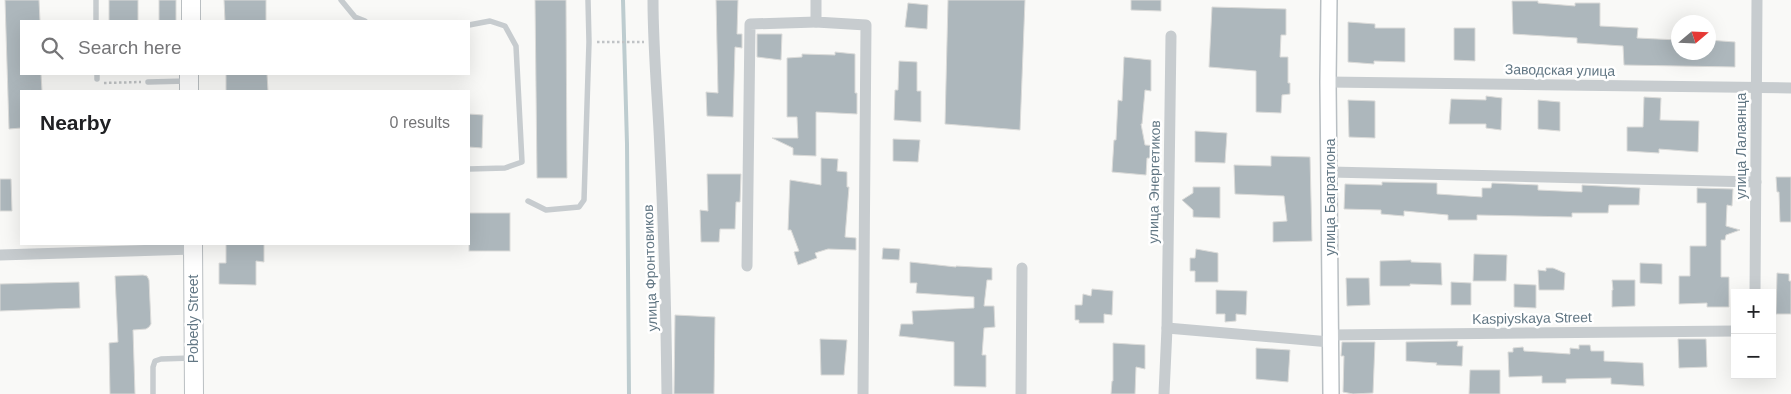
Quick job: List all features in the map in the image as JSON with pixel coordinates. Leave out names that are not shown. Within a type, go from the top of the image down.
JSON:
[{"type":"main road","points":[[190,0],[190,20]]},
{"type":"main road","name":"Pobedy Street","points":[[192,246],[192,394]]},
{"type":"main road","name":"Pobedy Street","points":[[192,246],[192,394]]},
{"type":"street","name":"улица Фронтовиков","points":[[654,0],[653,42],[666,259],[667,394]]},
{"type":"street","points":[[816,0],[816,22]]},
{"type":"street","name":"улица Багратиона","points":[[1329,0],[1331,394]]},
{"type":"street","name":"улица Лалаянца","points":[[1755,289],[1757,0]]},
{"type":"street","points":[[747,266],[750,24],[816,22],[866,25],[863,394]]},
{"type":"street","name":"улица Энергетиков","points":[[1164,394],[1167,328],[1171,36]]},
{"type":"street","name":"Заводская улица","points":[[1328,82],[1791,88]]},
{"type":"street","points":[[1330,172],[1756,182]]},
{"type":"street","points":[[0,255],[192,246]]},
{"type":"street","points":[[1021,394],[1022,268]]},
{"type":"street","points":[[1167,328],[1330,338]]},
{"type":"street","name":"Kaspiyskaya Street","points":[[1330,338],[1731,331]]},
{"type":"lane","points":[[96,0],[96,20]]},
{"type":"lane","points":[[341,0],[355,17],[362,20]]},
{"type":"lane","points":[[528,200],[546,210],[580,208],[584,200],[589,42],[588,0]]},
{"type":"lane","points":[[470,25],[490,21],[505,26],[516,46],[522,162],[505,168],[470,169]]},
{"type":"lane","points":[[148,82],[190,82]]},
{"type":"lane","points":[[153,394],[153,366],[155,361],[191,358]]},
{"type":"path","points":[[589,42],[637,42]]},
{"type":"path","points":[[97,76],[102,83],[148,82]]},
{"type":"building","points":[[5,0],[39,0],[40,20],[20,20],[20,75],[41,75],[42,90],[20,90],[20,128],[9,129]]},
{"type":"building","points":[[109,0],[138,0],[138,20],[109,20]]},
{"type":"building","points":[[159,0],[176,0],[176,20],[159,20]]},
{"type":"building","points":[[224,0],[266,0],[266,20],[225,20]]},
{"type":"building","points":[[535,0],[566,0],[567,178],[537,178]]},
{"type":"building","points":[[716,0],[738,0],[737,34],[742,34],[742,48],[735,47],[733,117],[707,116],[706,92],[718,93]]},
{"type":"building","points":[[948,0],[1025,0],[1020,130],[945,124]]},
{"type":"building","points":[[1131,0],[1161,0],[1161,11],[1131,10]]},
{"type":"building","points":[[1512,1],[1538,1],[1538,3],[1575,6],[1575,3],[1600,3],[1600,26],[1638,28],[1637,38],[1671,40],[1671,60],[1716,60],[1716,41],[1735,42],[1735,67],[1624,65],[1623,46],[1577,43],[1577,38],[1513,34]]},
{"type":"building","points":[[908,3],[928,5],[927,29],[905,27]]},
{"type":"building","points":[[1212,7],[1286,9],[1286,35],[1281,35],[1280,57],[1288,57],[1290,94],[1282,95],[1281,113],[1256,112],[1256,71],[1209,67]]},
{"type":"building","points":[[1348,22],[1375,24],[1375,28],[1405,28],[1405,62],[1374,61],[1374,64],[1348,62]]},
{"type":"building","points":[[1454,28],[1475,28],[1475,61],[1454,60]]},
{"type":"building","points":[[757,34],[782,34],[781,60],[757,57]]},
{"type":"building","points":[[835,52],[855,54],[857,114],[816,112],[816,156],[793,155],[793,148],[772,138],[798,138],[797,117],[787,117],[787,58],[802,57],[802,54],[835,55]]},
{"type":"building","points":[[1124,57],[1151,60],[1151,91],[1145,90],[1141,124],[1145,145],[1159,146],[1159,159],[1147,158],[1146,175],[1112,172],[1118,100],[1122,101]]},
{"type":"building","points":[[899,61],[917,62],[917,91],[921,91],[921,122],[894,120],[895,90],[898,90]]},
{"type":"building","points":[[226,75],[267,75],[268,90],[226,90]]},
{"type":"building","points":[[1486,96],[1502,98],[1501,130],[1486,128],[1486,124],[1449,124],[1451,99],[1486,100]]},
{"type":"building","points":[[1644,97],[1661,98],[1660,120],[1699,121],[1698,152],[1659,149],[1659,153],[1627,151],[1627,127],[1643,127]]},
{"type":"building","points":[[1348,100],[1375,101],[1375,138],[1349,137]]},
{"type":"building","points":[[1538,100],[1560,102],[1560,131],[1538,129]]},
{"type":"building","points":[[470,114],[483,115],[482,148],[470,147]]},
{"type":"building","points":[[1195,131],[1227,133],[1225,163],[1195,162]]},
{"type":"building","points":[[893,139],[920,140],[918,162],[893,161]]},
{"type":"building","points":[[1271,156],[1310,157],[1312,241],[1273,242],[1273,222],[1287,221],[1284,196],[1235,194],[1234,165],[1271,166]]},
{"type":"building","points":[[821,158],[838,159],[837,171],[847,172],[847,187],[849,187],[845,237],[856,238],[856,250],[828,249],[815,253],[817,258],[798,265],[794,252],[799,251],[791,230],[788,230],[790,180],[821,185]]},
{"type":"building","points":[[707,174],[741,174],[740,202],[736,202],[735,229],[720,229],[719,242],[701,242],[700,210],[708,211]]},
{"type":"building","points":[[1776,177],[1791,177],[1791,222],[1780,222],[1779,192],[1777,192]]},
{"type":"building","points":[[0,179],[11,179],[12,211],[0,211]]},
{"type":"building","points":[[1382,182],[1437,183],[1437,194],[1482,197],[1482,188],[1491,188],[1492,183],[1538,185],[1538,190],[1582,192],[1582,185],[1640,188],[1639,205],[1609,205],[1608,213],[1572,213],[1572,217],[1477,215],[1477,220],[1448,220],[1448,215],[1404,211],[1404,216],[1381,214],[1381,210],[1344,209],[1345,184],[1382,185]]},
{"type":"building","points":[[1193,187],[1220,187],[1220,218],[1193,217],[1193,210],[1182,200],[1193,193]]},
{"type":"building","points":[[1697,188],[1733,189],[1732,206],[1727,205],[1726,226],[1740,230],[1726,235],[1725,240],[1721,240],[1721,277],[1729,277],[1729,307],[1707,307],[1707,303],[1679,304],[1679,276],[1690,276],[1690,246],[1706,246],[1706,203],[1697,203]]},
{"type":"building","points":[[470,213],[510,213],[510,251],[469,251]]},
{"type":"building","points":[[226,245],[264,245],[264,262],[256,261],[256,285],[219,284],[219,263],[226,263]]},
{"type":"building","points":[[883,248],[900,249],[899,260],[882,259]]},
{"type":"building","points":[[1196,249],[1218,253],[1218,282],[1195,282],[1195,271],[1190,271],[1190,258],[1195,258]]},
{"type":"building","points":[[1474,254],[1507,255],[1506,281],[1473,281]]},
{"type":"building","points":[[1411,260],[1411,262],[1441,263],[1442,285],[1410,284],[1410,286],[1380,286],[1380,261]]},
{"type":"building","points":[[910,262],[956,267],[992,268],[992,280],[987,280],[984,306],[994,306],[995,327],[984,328],[982,355],[986,355],[986,387],[954,386],[954,342],[899,336],[901,324],[913,324],[912,311],[974,308],[974,297],[916,293],[917,283],[910,283]]},
{"type":"building","points":[[1640,263],[1662,264],[1662,284],[1640,283]]},
{"type":"building","points":[[1546,268],[1553,268],[1565,273],[1564,290],[1539,290],[1538,270],[1546,271]]},
{"type":"building","points":[[1777,273],[1789,274],[1789,281],[1791,281],[1791,314],[1776,314]]},
{"type":"building","points":[[115,276],[147,276],[149,280],[151,324],[146,329],[133,330],[135,394],[110,394],[109,343],[118,342]]},
{"type":"building","points":[[1346,278],[1369,278],[1370,305],[1347,306]]},
{"type":"building","points":[[1612,280],[1635,280],[1635,306],[1612,307]]},
{"type":"building","points":[[79,282],[80,308],[0,311],[0,284]]},
{"type":"building","points":[[1451,282],[1471,283],[1471,305],[1451,305]]},
{"type":"building","points":[[1514,284],[1536,285],[1536,308],[1514,307]]},
{"type":"building","points":[[1092,289],[1113,291],[1112,315],[1104,314],[1104,323],[1079,323],[1079,320],[1075,320],[1075,305],[1082,305],[1083,294],[1091,296]]},
{"type":"building","points":[[1216,290],[1247,291],[1246,315],[1236,314],[1236,321],[1225,322],[1225,314],[1216,314]]},
{"type":"building","points":[[675,315],[715,317],[714,394],[674,394]]},
{"type":"building","points":[[820,339],[847,340],[844,375],[821,375]]},
{"type":"building","points":[[1678,339],[1706,339],[1707,367],[1679,368]]},
{"type":"building","points":[[1458,341],[1457,346],[1463,346],[1462,366],[1406,361],[1406,342]]},
{"type":"building","points":[[1342,342],[1375,342],[1373,393],[1353,394],[1343,392],[1344,356],[1341,356]]},
{"type":"building","points":[[1113,343],[1145,345],[1145,369],[1136,367],[1135,394],[1111,394]]},
{"type":"building","points":[[1579,345],[1590,345],[1591,351],[1604,351],[1604,361],[1643,363],[1644,386],[1611,384],[1611,378],[1566,379],[1566,383],[1542,383],[1542,376],[1509,377],[1508,352],[1513,352],[1513,348],[1523,347],[1524,351],[1570,354],[1570,348],[1579,349]]},
{"type":"building","points":[[1256,348],[1290,350],[1288,382],[1256,379]]},
{"type":"building","points":[[1470,370],[1500,370],[1500,394],[1469,394]]},
{"type":"waterway","points":[[623,0],[627,144],[629,394]]}]
